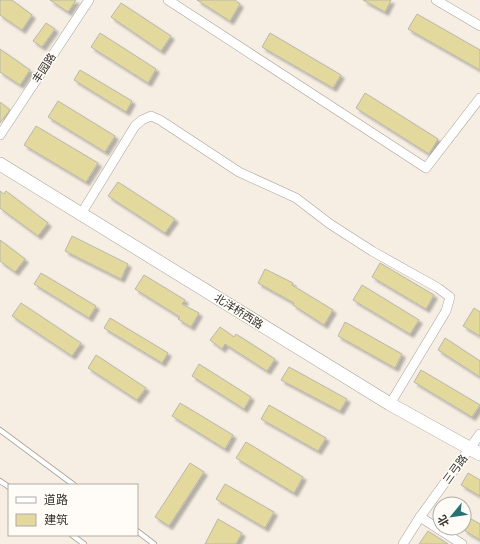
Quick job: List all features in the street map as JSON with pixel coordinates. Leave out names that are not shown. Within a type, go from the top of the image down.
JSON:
[{"type":"main road","name":"北洋桥西路","points":[[0,164],[390,404],[475,451]]},
{"type":"street","name":"丰园路","points":[[0,135],[89,0]]},
{"type":"street","points":[[168,0],[426,168],[480,98]]},
{"type":"street","points":[[436,0],[480,26]]},
{"type":"street","points":[[81,214],[135,126],[142,120],[151,116],[160,120],[239,172],[296,198],[330,224],[372,251],[438,288],[450,298],[446,311],[390,404]]},
{"type":"street","name":"三弓路","points":[[403,544],[420,517],[475,451],[480,434]]},
{"type":"street","points":[[420,517],[462,544]]},
{"type":"lane","points":[[0,430],[73,484]]},
{"type":"lane","points":[[138,532],[154,544]]},
{"type":"lane","points":[[73,536],[84,544]]},
{"type":"building","points":[[0,0],[12,0],[32,15],[22,30],[0,15]]},
{"type":"building","points":[[50,0],[76,0],[68,12]]},
{"type":"building","points":[[197,0],[235,0],[240,4],[230,21]]},
{"type":"building","points":[[363,0],[391,0],[385,12]]},
{"type":"building","points":[[121,3],[171,36],[161,51],[111,17]]},
{"type":"building","points":[[417,14],[480,50],[480,70],[408,29]]},
{"type":"building","points":[[46,23],[55,29],[42,47],[33,41]]},
{"type":"building","points":[[100,33],[156,69],[148,83],[91,47]]},
{"type":"building","points":[[270,33],[341,75],[333,88],[262,47]]},
{"type":"building","points":[[0,49],[30,70],[20,85],[0,72]]},
{"type":"building","points":[[80,70],[132,101],[126,112],[74,80]]},
{"type":"building","points":[[365,93],[438,139],[429,154],[356,108]]},
{"type":"building","points":[[58,101],[115,136],[105,152],[48,117]]},
{"type":"building","points":[[0,102],[10,110],[0,123]]},
{"type":"building","points":[[36,126],[98,163],[86,182],[24,145]]},
{"type":"building","points":[[118,182],[175,219],[165,233],[108,196]]},
{"type":"building","points":[[0,191],[4,194],[6,191],[48,223],[38,236],[0,208]]},
{"type":"building","points":[[72,236],[128,264],[121,279],[65,251]]},
{"type":"building","points":[[0,240],[25,259],[15,272],[0,261]]},
{"type":"building","points":[[380,263],[434,295],[426,309],[372,277]]},
{"type":"building","points":[[265,269],[293,283],[292,285],[333,310],[324,325],[293,305],[294,303],[258,283]]},
{"type":"building","points":[[41,273],[96,306],[89,318],[34,284]]},
{"type":"building","points":[[144,275],[185,300],[182,304],[199,313],[191,327],[178,319],[180,317],[135,289]]},
{"type":"building","points":[[362,285],[419,320],[410,334],[353,300]]},
{"type":"building","points":[[21,303],[81,343],[72,356],[12,316]]},
{"type":"building","points":[[474,308],[480,312],[480,336],[463,326]]},
{"type":"building","points":[[110,318],[168,353],[162,363],[104,328]]},
{"type":"building","points":[[345,322],[402,354],[395,368],[338,336]]},
{"type":"building","points":[[220,327],[234,337],[236,334],[275,359],[267,371],[225,344],[222,349],[210,340]]},
{"type":"building","points":[[445,338],[480,361],[480,377],[438,350]]},
{"type":"building","points":[[96,355],[146,388],[137,400],[88,368]]},
{"type":"building","points":[[199,364],[251,397],[244,409],[192,376]]},
{"type":"building","points":[[289,367],[347,399],[340,411],[281,380]]},
{"type":"building","points":[[421,370],[480,405],[472,417],[414,382]]},
{"type":"building","points":[[180,403],[233,435],[225,449],[172,416]]},
{"type":"building","points":[[269,405],[326,438],[318,451],[261,419]]},
{"type":"building","points":[[246,442],[303,477],[294,493],[236,458]]},
{"type":"building","points":[[190,463],[204,472],[169,526],[155,517]]},
{"type":"building","points":[[468,473],[480,480],[480,496],[461,485]]},
{"type":"building","points":[[225,484],[274,512],[265,528],[216,499]]},
{"type":"building","points":[[218,519],[242,533],[236,544],[205,544]]},
{"type":"building","points":[[472,520],[480,524],[480,540],[472,535]]},
{"type":"building","points":[[428,531],[432,534],[432,536],[436,536],[448,544],[419,544]]}]
